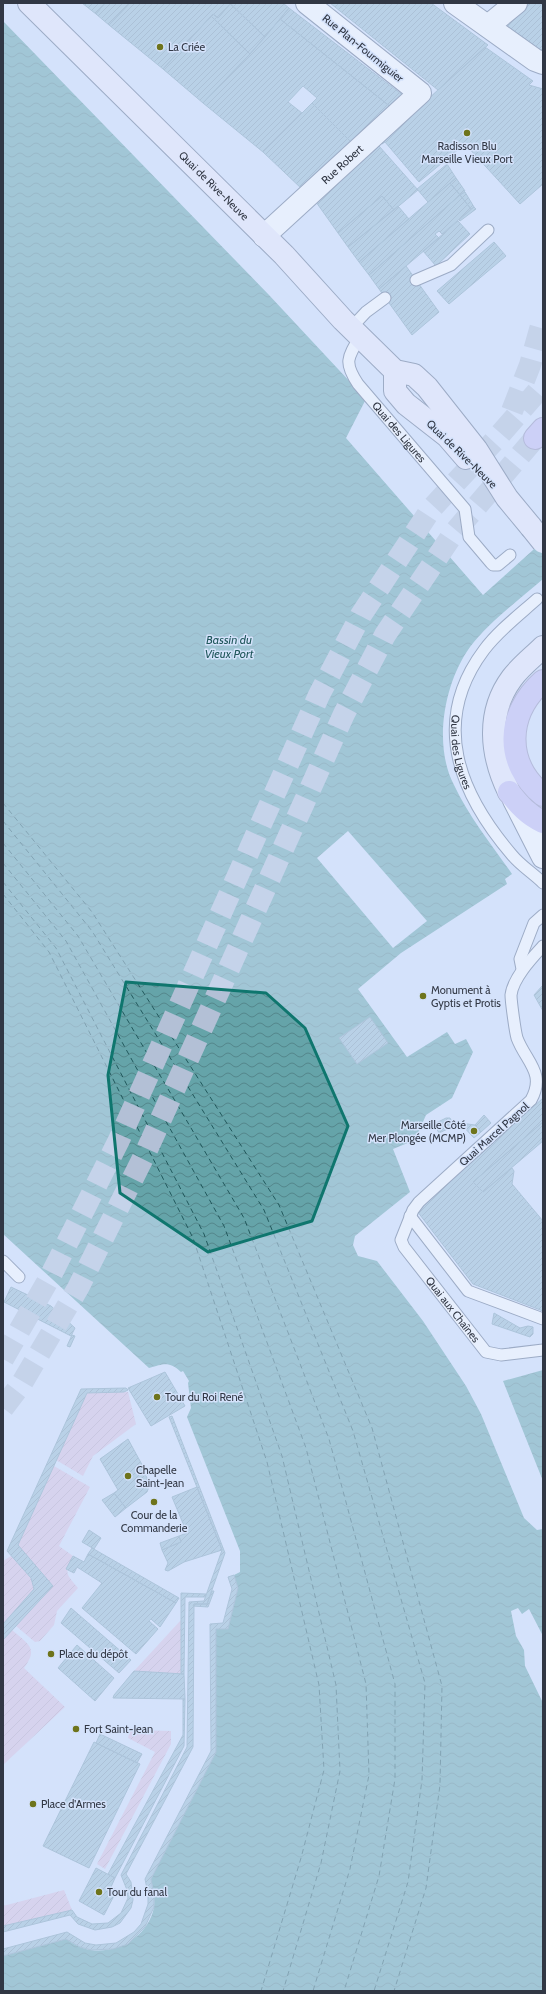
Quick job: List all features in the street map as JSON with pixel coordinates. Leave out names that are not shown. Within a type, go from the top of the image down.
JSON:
[{"type":"highway","points":[[543,681],[524,702],[514,732],[516,753],[523,772],[534,788],[543,795]]},
{"type":"highway","points":[[509,792],[522,808],[531,816],[543,822]]},
{"type":"main road","name":"Quai de Rive-Neuve","points":[[32,4],[264,236],[355,332],[395,371],[396,392],[406,404],[447,436],[464,457],[507,498],[537,535]]},
{"type":"main road","points":[[509,792],[500,773],[495,754],[493,734],[494,718],[504,689],[518,671],[543,648]]},
{"type":"street","name":"Rue Plan-Fourmiguier","points":[[307,3],[420,93]]},
{"type":"street","points":[[455,3],[540,61]]},
{"type":"street","points":[[488,26],[516,3]]},
{"type":"street","name":"Rue Robert","points":[[264,236],[420,93]]},
{"type":"street","points":[[509,792],[543,856]]},
{"type":"lane","points":[[416,280],[451,265],[488,230]]},
{"type":"lane","points":[[355,332],[366,312],[385,298]]},
{"type":"lane","name":"Quai des Ligures","points":[[355,332],[348,361],[350,371],[358,384],[465,509],[469,537],[486,558],[495,566],[510,555]]},
{"type":"lane","name":"Quai des Ligures","points":[[537,599],[496,637],[476,662],[461,693],[456,721],[456,733],[460,767],[475,804],[511,854],[543,883]]},
{"type":"lane","name":"Quai Marcel Pagnol","points":[[522,969],[520,959],[534,923],[543,915]]},
{"type":"lane","name":"Quai Marcel Pagnol","points":[[410,1216],[419,1202],[531,1100],[535,1093],[538,1079],[517,1038],[511,994],[522,969],[543,946]]},
{"type":"lane","points":[[410,1216],[468,1292],[543,1319]]},
{"type":"lane","name":"Quai aux Chaînes","points":[[410,1216],[402,1237],[404,1247],[486,1352],[501,1355],[543,1350]]},
{"type":"lane","points":[[3,1261],[19,1277]]},
{"type":"highlighted area","points":[[126,982],[266,993],[305,1028],[348,1126],[312,1221],[208,1252],[120,1193],[108,1075]]},
{"type":"shaded area","points":[[128,1392],[136,1424],[93,1456],[83,1476],[56,1460],[87,1393]]},
{"type":"shaded area","points":[[54,1466],[90,1487],[59,1546],[73,1556],[67,1570],[69,1576],[78,1588],[57,1611],[54,1625],[40,1641],[35,1642],[16,1626],[53,1586],[18,1545]]},
{"type":"shaded area","points":[[11,1556],[31,1578],[34,1589],[3,1624],[3,1561]]},
{"type":"shaded area","points":[[181,1620],[181,1674],[134,1671]]},
{"type":"shaded area","points":[[12,1630],[30,1647],[31,1656],[24,1668],[65,1707],[3,1765],[3,1640]]},
{"type":"shaded area","points":[[130,1730],[171,1731],[171,1744],[105,1869],[97,1864],[155,1752],[128,1738]]},
{"type":"shaded area","points":[[64,1890],[72,1910],[3,1926],[3,1906]]},
{"type":"water","name":"Bassin du Vieux Port","points":[[3,21],[269,295],[366,399],[346,438],[483,595],[543,541],[543,579],[486,628],[470,647],[454,678],[444,714],[444,752],[454,785],[474,820],[512,874],[505,879],[507,884],[401,953],[358,989],[407,1057],[447,1032],[455,1044],[466,1039],[473,1052],[452,1098],[426,1115],[415,1140],[393,1149],[410,1192],[355,1236],[353,1245],[358,1256],[377,1261],[423,1321],[466,1386],[481,1414],[524,1518],[537,1530],[543,1529],[543,1636],[529,1609],[522,1614],[518,1608],[511,1611],[516,1636],[524,1650],[525,1666],[543,1703],[543,1991],[3,1991],[3,1956],[66,1939],[78,1946],[91,1950],[112,1949],[122,1946],[139,1934],[151,1917],[154,1907],[154,1893],[151,1879],[216,1752],[216,1629],[228,1629],[238,1588],[234,1575],[240,1572],[240,1551],[187,1417],[191,1408],[189,1381],[183,1371],[181,1372],[173,1366],[166,1364],[149,1368],[3,1234]]},
{"type":"water","points":[[543,1370],[543,1481],[503,1381]]},
{"type":"pier","points":[[348,831],[427,921],[393,948],[317,858]]},
{"type":"building","points":[[82,3],[105,3],[96,14]]},
{"type":"building","points":[[105,3],[130,3],[109,25],[96,14]]},
{"type":"building","name":"La Criée","points":[[130,3],[230,4],[218,18],[213,14],[163,69],[109,25]]},
{"type":"building","points":[[230,3],[283,3],[289,8],[265,37]]},
{"type":"building","points":[[330,3],[431,3],[488,45],[438,90]]},
{"type":"building","points":[[530,3],[543,4],[543,49],[540,50],[507,28],[506,25]]},
{"type":"building","points":[[230,4],[265,37],[250,54],[211,16],[213,14],[218,18]]},
{"type":"building","points":[[289,8],[405,97],[392,108],[280,19]]},
{"type":"building","points":[[211,16],[250,54],[203,103],[163,69]]},
{"type":"building","points":[[280,19],[392,108],[353,144],[312,103],[317,98],[303,86],[288,102],[302,113],[263,152],[203,103],[250,54]]},
{"type":"building","name":"Radisson Blu Marseille Vieux Port","points":[[485,47],[533,81],[529,85],[543,89],[543,184],[520,204],[465,144],[419,182],[385,142],[382,144],[381,142]]},
{"type":"building","points":[[312,103],[353,144],[303,190],[263,152]]},
{"type":"building","points":[[379,146],[418,190],[394,210],[382,196],[338,233],[316,202]]},
{"type":"building","points":[[447,164],[456,178],[428,202],[417,189]]},
{"type":"building","points":[[456,178],[465,191],[460,195],[450,183]]},
{"type":"building","points":[[450,183],[460,195],[369,275],[359,262]]},
{"type":"building","points":[[465,192],[474,207],[471,209],[460,195]]},
{"type":"building","points":[[460,195],[471,209],[442,234],[439,231],[435,234],[439,238],[379,289],[369,275]]},
{"type":"building","points":[[382,196],[394,210],[348,247],[338,233]]},
{"type":"building","points":[[398,206],[409,219],[359,262],[348,247]]},
{"type":"building","points":[[474,207],[476,209],[460,221],[459,220]]},
{"type":"building","points":[[458,221],[470,234],[436,266],[423,251]]},
{"type":"building","points":[[494,242],[506,256],[449,304],[437,291]]},
{"type":"building","points":[[406,266],[439,312],[412,335],[379,289]]},
{"type":"building","points":[[543,985],[543,1011],[534,995]]},
{"type":"building","points":[[370,1017],[388,1043],[357,1064],[339,1038]]},
{"type":"building","points":[[543,1098],[543,1122],[473,1182],[483,1192],[512,1168],[514,1171],[512,1184],[543,1221],[543,1311],[473,1284],[417,1211]]},
{"type":"building","points":[[484,1115],[491,1123],[481,1132],[475,1125]]},
{"type":"building","points":[[446,1118],[450,1118],[454,1126],[439,1133],[434,1124]]},
{"type":"building","points":[[543,1122],[543,1141],[483,1192],[473,1182]]},
{"type":"building","name":"Marseille Côté Mer Plongée (MCMP)","points":[[460,1123],[475,1125],[481,1132],[474,1138]]},
{"type":"building","points":[[11,1287],[51,1306],[75,1328],[71,1336],[4,1302]]},
{"type":"building","points":[[494,1313],[520,1328],[528,1326],[533,1327],[533,1334],[530,1337],[492,1324]]},
{"type":"building","points":[[72,1335],[75,1336],[70,1347],[67,1346]]},
{"type":"building","name":"Tour du Roi René","points":[[165,1372],[185,1406],[151,1426],[128,1388]]},
{"type":"building","points":[[126,1388],[128,1390],[124,1392],[87,1393],[18,1545],[53,1586],[3,1640],[3,1624],[34,1589],[31,1578],[7,1551],[81,1389]]},
{"type":"building","points":[[172,1416],[225,1553],[207,1604],[194,1604],[193,1747],[126,1874],[131,1882],[133,1900],[131,1908],[120,1923],[112,1927],[95,1930],[78,1924],[70,1915],[3,1932],[3,1926],[72,1910],[77,1917],[92,1924],[108,1923],[121,1913],[128,1898],[127,1890],[121,1875],[187,1747],[189,1602],[204,1601],[222,1550],[169,1417]]},
{"type":"building","name":"Chapelle Saint-Jean","points":[[128,1439],[146,1472],[145,1474],[150,1484],[147,1492],[126,1508],[114,1493],[118,1490],[100,1459]]},
{"type":"building","points":[[197,1487],[222,1550],[184,1562],[168,1571],[165,1570],[168,1563],[162,1550],[181,1542],[179,1536],[187,1533],[172,1497]]},
{"type":"building","points":[[114,1493],[126,1508],[115,1517],[102,1500]]},
{"type":"building","points":[[89,1530],[101,1538],[94,1549],[82,1542]]},
{"type":"building","points":[[179,1536],[181,1542],[162,1550],[160,1543]]},
{"type":"building","points":[[92,1548],[179,1598],[176,1603],[88,1554]]},
{"type":"building","points":[[88,1554],[176,1603],[160,1627],[151,1619],[149,1621],[158,1629],[136,1654],[82,1608],[102,1583],[77,1567],[74,1573],[66,1569],[73,1556],[84,1562]]},
{"type":"building","points":[[234,1575],[238,1588],[228,1629],[216,1629],[216,1752],[151,1879],[154,1907],[145,1927],[128,1944],[113,1949],[91,1950],[80,1947],[66,1939],[3,1956],[3,1949],[67,1932],[85,1943],[96,1945],[116,1943],[134,1932],[141,1924],[148,1904],[145,1879],[211,1751],[210,1624],[223,1623],[232,1589],[228,1577]]},
{"type":"building","points":[[212,1591],[214,1591],[208,1607],[193,1606],[194,1604],[207,1604]]},
{"type":"building","points":[[181,1593],[206,1594],[205,1597],[185,1597],[184,1674],[181,1674]]},
{"type":"building","points":[[71,1608],[131,1660],[119,1673],[61,1623]]},
{"type":"building","points":[[77,1645],[114,1678],[95,1701],[58,1668]]},
{"type":"building","points":[[134,1671],[184,1674],[185,1699],[113,1698]]},
{"type":"building","points":[[183,1699],[185,1699],[184,1746],[115,1878],[108,1874],[183,1735]]},
{"type":"building","points":[[100,1734],[142,1754],[137,1763],[96,1743]]},
{"type":"building","points":[[94,1742],[140,1764],[89,1868],[43,1846]]},
{"type":"building","name":"Tour du fanal","points":[[96,1868],[115,1878],[111,1887],[117,1890],[104,1915],[79,1901]]},
{"type":"ferry route","points":[[3,803],[92,912],[279,1205],[372,1428],[442,1686],[440,1785],[426,1888],[394,1991]]},
{"type":"ferry route","points":[[3,821],[92,931],[264,1210],[353,1431],[425,1683],[422,1780],[408,1882],[374,1991]]},
{"type":"ferry route","points":[[3,843],[78,936],[244,1218],[329,1439],[395,1684],[395,1779],[379,1876],[344,1991]]},
{"type":"ferry route","points":[[3,863],[66,941],[224,1226],[306,1448],[366,1684],[369,1775],[350,1869],[313,1991]]},
{"type":"ferry route","points":[[3,882],[56,948],[204,1234],[282,1456],[336,1685],[340,1771],[321,1863],[283,1991]]},
{"type":"ferry route","points":[[3,894],[49,952],[193,1238],[267,1462],[319,1685],[324,1770],[301,1858],[261,1991]]},
{"type":"tunnel","points":[[512,411],[530,365],[543,319]]},
{"type":"tunnel","points":[[3,1359],[50,1277],[119,1140],[319,695],[361,615],[431,509],[497,438],[543,385]]},
{"type":"tunnel","points":[[3,1408],[22,1383],[78,1288],[146,1152],[344,714],[385,635],[453,534],[535,438]]},
{"type":"place","name":"La Criée","points":[[160,47]]},
{"type":"place","name":"Radisson Blu Marseille Vieux Port","points":[[467,133]]},
{"type":"place","name":"Monument à Gyptis et Protis","points":[[423,996]]},
{"type":"place","name":"Marseille Côté Mer Plongée (MCMP)","points":[[474,1131]]},
{"type":"place","name":"Tour du Roi René","points":[[157,1397]]},
{"type":"place","name":"Chapelle Saint-Jean","points":[[128,1476]]},
{"type":"place","name":"Cour de la Commanderie","points":[[154,1502]]},
{"type":"place","name":"Place du dépôt","points":[[51,1654]]},
{"type":"place","name":"Fort Saint-Jean","points":[[76,1729]]},
{"type":"place","name":"Place d'Armes","points":[[33,1804]]},
{"type":"place","name":"Tour du fanal","points":[[99,1892]]}]
